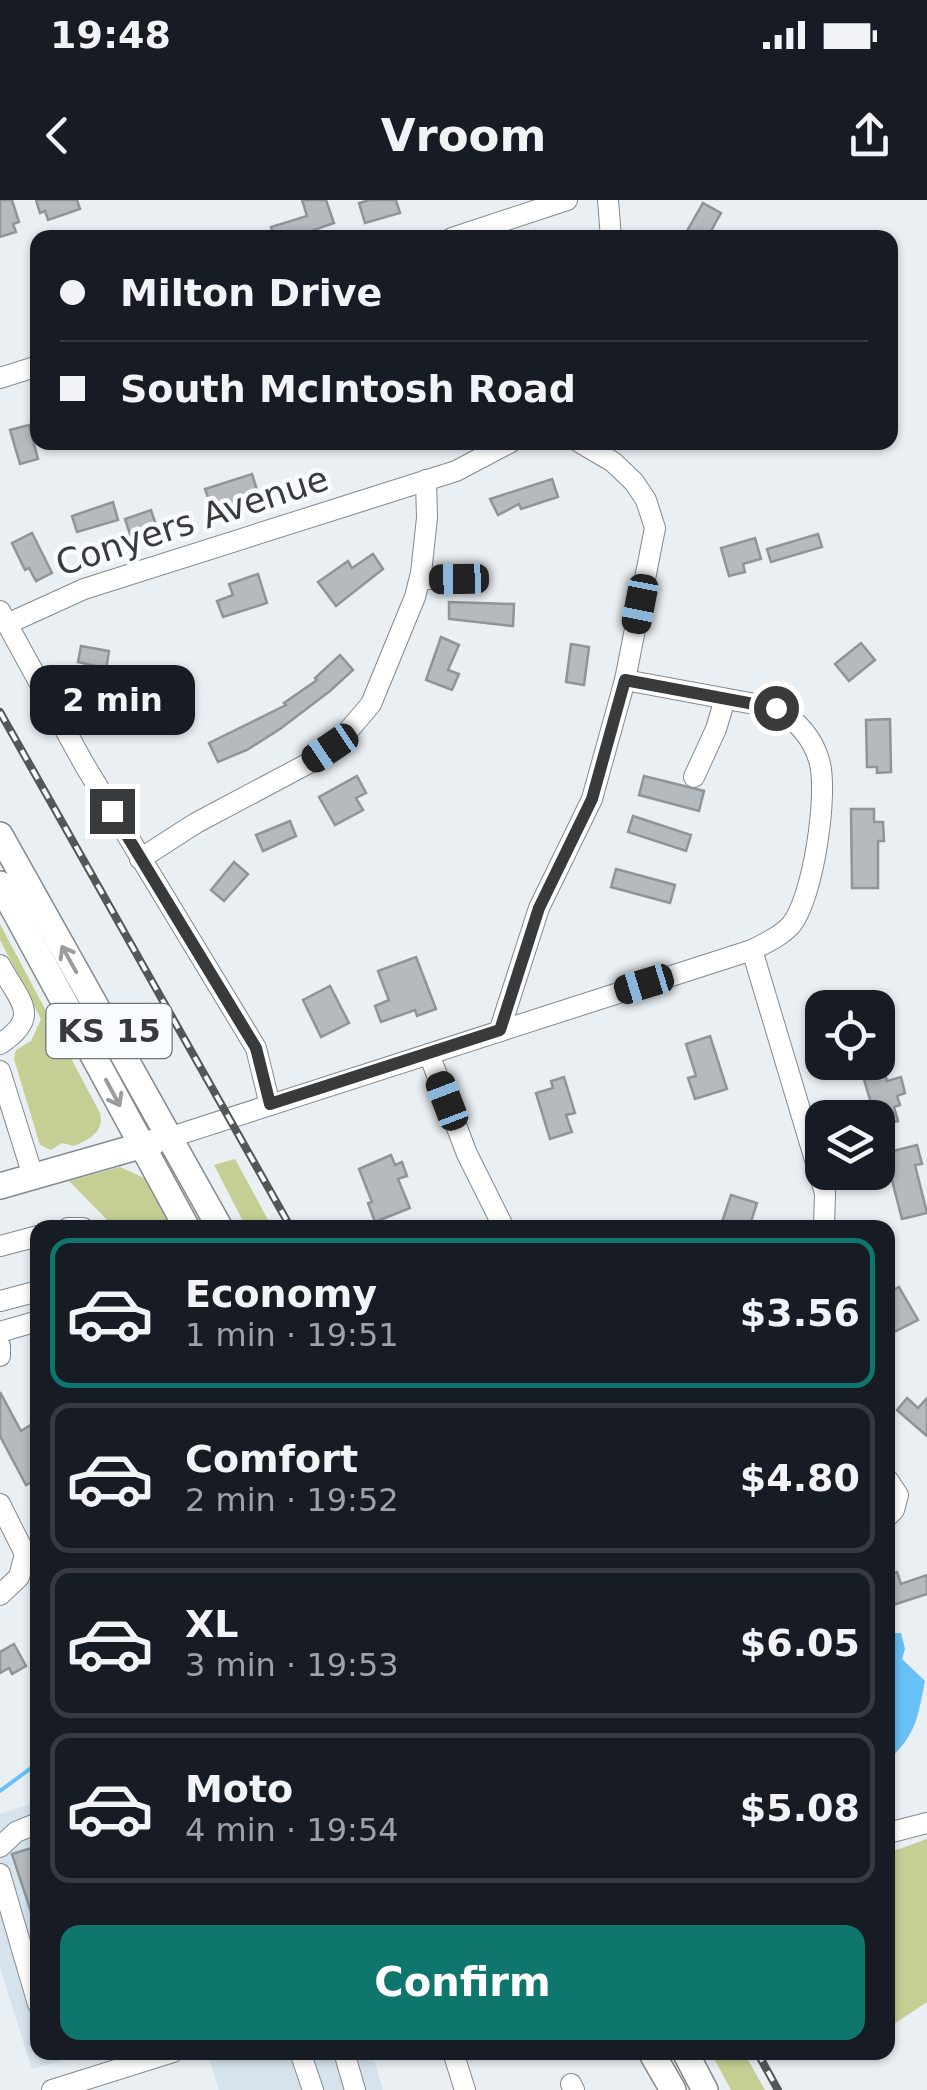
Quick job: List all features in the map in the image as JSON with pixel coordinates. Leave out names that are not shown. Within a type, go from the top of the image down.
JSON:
[{"type":"main road","name":"KS 15","points":[[0,835],[215,1220]]},
{"type":"main road","name":"KS 15","points":[[0,884],[183,1220]]},
{"type":"main road","points":[[0,1186],[168,1138]]},
{"type":"main road","points":[[655,2060],[672,2090]]},
{"type":"main road","points":[[689,2060],[705,2090]]},
{"type":"street","points":[[476,230],[567,200]]},
{"type":"street","points":[[608,200],[610,230]]},
{"type":"street","points":[[0,378],[30,369]]},
{"type":"street","name":"Conyers Avenue","points":[[3,618],[456,470],[496,450]]},
{"type":"street","points":[[500,1030],[539,908],[592,799],[625,680],[655,528],[646,500],[634,482],[614,462],[592,450]]},
{"type":"street","points":[[140,859],[196,822],[309,763],[343,737],[377,695],[420,579],[425,550],[426,480]]},
{"type":"street","points":[[420,579],[459,579]]},
{"type":"street","points":[[3,618],[140,859],[256,1048],[270,1104]]},
{"type":"street","points":[[168,1138],[752,950],[790,926],[812,882],[822,773],[808,736],[776,708],[625,680]]},
{"type":"street","points":[[694,777],[725,698]]},
{"type":"street","points":[[752,950],[825,1193],[824,1220]]},
{"type":"street","points":[[0,964],[24,1009],[18,1032],[0,1044]]},
{"type":"street","points":[[429,1054],[467,1154],[500,1220]]},
{"type":"street","points":[[0,1071],[33,1176]]},
{"type":"street","points":[[0,1246],[30,1238]]},
{"type":"street","points":[[0,1301],[30,1294]]},
{"type":"street","points":[[0,1332],[30,1323]]},
{"type":"street","points":[[0,1346],[0,1356]]},
{"type":"street","points":[[0,1504],[25,1554],[19,1577],[0,1595]]},
{"type":"street","points":[[895,1832],[927,1823]]},
{"type":"street","points":[[0,1847],[16,1832],[30,1826]]},
{"type":"street","points":[[0,1874],[30,1977]]},
{"type":"street","points":[[52,2090],[148,2060]]},
{"type":"street","points":[[303,2060],[313,2090]]},
{"type":"street","points":[[346,2060],[355,2090]]},
{"type":"street","points":[[456,2060],[465,2090]]},
{"type":"shaded area","points":[[30,1804],[30,2060],[62,2060],[32,2069],[0,1968],[0,1814]]},
{"type":"shaded area","points":[[374,2060],[383,2090],[219,2090],[210,2061]]},
{"type":"green space","points":[[0,924],[100,1113],[98,1130],[74,1146],[62,1143],[51,1150],[40,1145],[14,1059],[16,1050],[31,1041],[41,1019],[0,940]]},
{"type":"green space","points":[[235,1159],[268,1220],[242,1220],[214,1165]]},
{"type":"green space","points":[[120,1167],[144,1178],[169,1220],[107,1220],[69,1181]]},
{"type":"green space","points":[[927,1839],[927,2002],[895,2023],[895,1850]]},
{"type":"green space","points":[[715,2060],[748,2060],[765,2090],[731,2090]]},
{"type":"water","points":[[895,1633],[901,1633],[905,1649],[902,1659],[925,1681],[918,1715],[897,1751]]},
{"type":"building","points":[[0,200],[12,200],[19,222],[13,224],[16,232],[0,237]]},
{"type":"building","points":[[36,200],[77,200],[80,209],[48,220],[45,211],[40,213]]},
{"type":"building","points":[[302,200],[326,200],[334,223],[314,230],[272,230],[271,227],[307,216]]},
{"type":"building","points":[[396,200],[400,213],[365,223],[359,203]]},
{"type":"building","points":[[703,203],[721,213],[711,230],[688,230]]},
{"type":"building","points":[[29,425],[30,450],[36,450],[38,459],[20,464],[10,430]]},
{"type":"building","points":[[252,474],[259,496],[213,511],[205,489]]},
{"type":"building","points":[[552,479],[558,497],[521,509],[519,504],[498,515],[490,499]]},
{"type":"building","points":[[113,502],[118,520],[77,532],[72,516]]},
{"type":"building","points":[[151,510],[157,528],[131,537],[125,519]]},
{"type":"building","points":[[32,533],[52,573],[36,581],[29,568],[25,570],[12,543]]},
{"type":"building","points":[[818,534],[822,547],[771,562],[767,549]]},
{"type":"building","points":[[755,538],[761,559],[743,564],[745,572],[729,576],[721,548]]},
{"type":"building","points":[[373,554],[383,569],[336,606],[318,582],[348,561],[352,568]]},
{"type":"building","points":[[258,574],[267,603],[223,617],[217,601],[233,595],[229,584]]},
{"type":"building","points":[[449,602],[514,604],[513,626],[449,619]]},
{"type":"building","points":[[441,637],[459,645],[448,670],[459,674],[452,690],[426,680]]},
{"type":"building","points":[[861,643],[875,660],[849,681],[835,664]]},
{"type":"building","points":[[571,644],[589,647],[584,685],[566,682]]},
{"type":"building","points":[[81,646],[109,651],[108,686],[92,683],[95,666],[78,662]]},
{"type":"building","points":[[340,655],[353,670],[330,691],[247,750],[218,762],[209,743],[286,705]]},
{"type":"building","points":[[890,719],[891,772],[877,773],[877,767],[867,767],[866,720]]},
{"type":"building","points":[[357,776],[366,793],[356,798],[363,810],[335,825],[319,797]]},
{"type":"building","points":[[644,776],[704,791],[699,811],[639,795]]},
{"type":"building","points":[[851,809],[874,809],[874,822],[883,822],[884,841],[878,841],[878,888],[852,888]]},
{"type":"building","points":[[633,816],[691,835],[686,851],[628,832]]},
{"type":"building","points":[[290,821],[296,836],[263,851],[256,835]]},
{"type":"building","points":[[234,862],[248,874],[224,901],[211,890]]},
{"type":"building","points":[[616,869],[675,885],[670,903],[611,887]]},
{"type":"building","points":[[416,957],[436,1009],[417,1016],[415,1010],[381,1022],[375,1006],[389,1000],[378,971]]},
{"type":"building","points":[[330,986],[349,1023],[321,1037],[303,1000]]},
{"type":"building","points":[[710,1036],[727,1089],[695,1099],[688,1078],[696,1076],[686,1044]]},
{"type":"building","points":[[564,1077],[575,1113],[566,1115],[572,1132],[550,1139],[536,1093],[553,1088],[551,1081]]},
{"type":"building","points":[[901,1077],[905,1093],[897,1096],[900,1105],[895,1107],[895,1100],[870,1100],[864,1080]]},
{"type":"building","points":[[917,1145],[922,1164],[915,1165],[927,1213],[902,1219],[895,1190],[895,1150]]},
{"type":"building","points":[[391,1155],[395,1165],[402,1162],[407,1176],[398,1179],[410,1208],[374,1220],[359,1169]]},
{"type":"building","points":[[731,1195],[757,1203],[752,1220],[723,1220]]},
{"type":"building","points":[[899,1287],[918,1320],[895,1332],[895,1289]]},
{"type":"building","points":[[0,1392],[21,1431],[30,1425],[30,1483],[26,1485],[0,1436]]},
{"type":"building","points":[[907,1398],[918,1408],[927,1398],[927,1436],[897,1410]]},
{"type":"building","points":[[895,1573],[901,1584],[927,1575],[927,1594],[895,1604]]},
{"type":"building","points":[[14,1644],[26,1666],[12,1674],[9,1668],[0,1673],[0,1652]]},
{"type":"building","points":[[30,1848],[30,1909],[12,1854]]},
{"type":"waterway","points":[[0,1791],[30,1769]]},
{"type":"railway","points":[[0,712],[286,1220]]},
{"type":"railway","points":[[761,2060],[778,2090]]},
{"type":"route","points":[[112,811],[256,1048],[270,1104],[500,1030],[539,908],[592,799],[625,680],[776,708]]}]
